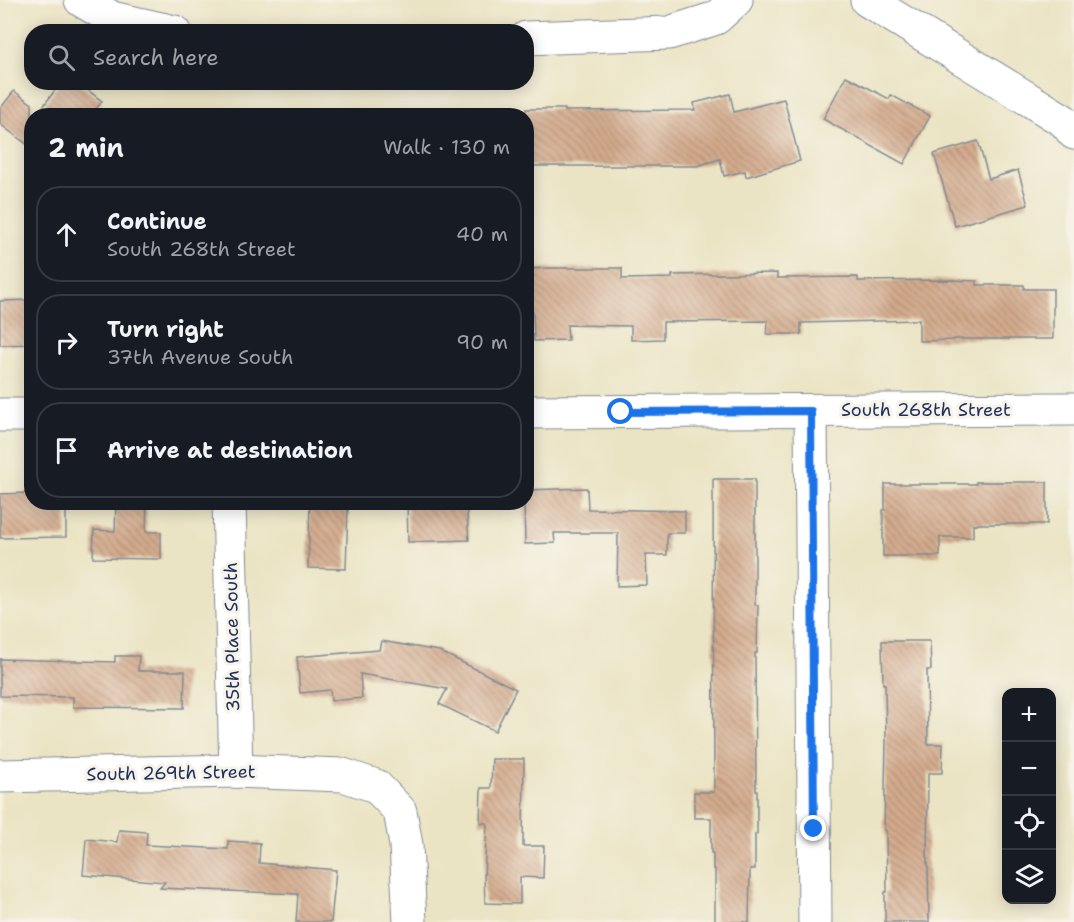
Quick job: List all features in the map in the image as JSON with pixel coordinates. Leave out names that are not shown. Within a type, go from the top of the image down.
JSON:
[{"type":"street","points":[[81,0],[112,18],[139,24]]},
{"type":"street","points":[[534,38],[669,33],[716,18],[736,0]]},
{"type":"street","points":[[867,0],[1071,122]]},
{"type":"street","name":"South 268th Street","points":[[534,412],[1074,409]]},
{"type":"street","points":[[811,411],[815,922]]},
{"type":"street","points":[[0,416],[24,415]]},
{"type":"street","name":"35th Place South","points":[[229,510],[236,771]]},
{"type":"street","name":"South 269th Street","points":[[0,776],[236,771],[343,775],[376,786],[399,811],[406,845],[410,922]]},
{"type":"building","points":[[846,76],[889,99],[891,95],[930,116],[904,164],[823,119]]},
{"type":"building","points":[[55,90],[88,90],[102,101],[97,108],[42,108]]},
{"type":"building","points":[[14,91],[32,104],[32,108],[24,108],[24,142],[0,124],[0,109]]},
{"type":"building","points":[[730,94],[734,112],[784,99],[800,161],[746,177],[745,171],[724,176],[720,159],[697,166],[534,166],[534,109],[565,109],[565,111],[695,110],[694,103]]},
{"type":"building","points":[[978,141],[989,179],[1018,170],[1028,205],[955,226],[934,154]]},
{"type":"building","points":[[622,268],[622,279],[672,278],[672,275],[777,273],[777,278],[858,277],[858,281],[951,280],[977,281],[977,285],[1024,285],[1024,289],[1053,289],[1053,339],[919,341],[919,320],[801,323],[801,334],[767,334],[768,321],[663,322],[663,339],[631,340],[631,326],[567,325],[568,340],[534,341],[534,269]]},
{"type":"building","points":[[24,300],[24,344],[0,345],[0,301]]},
{"type":"building","points":[[713,479],[755,479],[755,605],[758,605],[757,653],[755,653],[757,834],[755,834],[755,869],[750,869],[749,922],[715,922],[715,869],[713,869],[713,853],[711,853],[711,818],[694,818],[694,792],[714,792]]},
{"type":"building","points":[[976,482],[1047,482],[1047,524],[973,524],[973,537],[940,537],[940,556],[883,556],[885,484],[976,484]]},
{"type":"building","points":[[587,488],[588,509],[685,511],[685,533],[667,533],[667,555],[646,555],[647,585],[617,586],[618,533],[554,533],[555,543],[525,544],[524,510],[534,510],[534,490]]},
{"type":"building","points":[[24,493],[24,510],[66,510],[66,537],[0,538],[0,494]]},
{"type":"building","points":[[116,510],[147,510],[146,532],[161,532],[161,559],[93,558],[94,530],[115,531]]},
{"type":"building","points":[[310,510],[348,510],[346,569],[308,568]]},
{"type":"building","points":[[407,510],[467,510],[469,540],[408,542]]},
{"type":"building","points":[[381,641],[439,651],[516,689],[495,731],[439,704],[447,689],[360,674],[362,698],[331,701],[330,690],[300,693],[297,657],[379,650]]},
{"type":"building","points":[[882,641],[930,641],[931,670],[927,670],[928,744],[943,744],[942,773],[928,773],[929,922],[885,922],[885,892],[887,892],[886,830],[884,830],[886,743]]},
{"type":"building","points":[[115,656],[139,656],[138,671],[185,671],[184,708],[73,707],[73,697],[0,696],[0,659],[115,662]]},
{"type":"building","points":[[492,759],[524,759],[523,846],[544,846],[543,878],[520,877],[520,904],[485,903],[487,823],[480,823],[481,788],[491,788]]},
{"type":"building","points":[[119,830],[147,832],[146,845],[228,849],[228,841],[260,843],[259,863],[336,870],[331,922],[296,922],[298,894],[160,888],[165,882],[83,875],[86,839],[117,842]]},
{"type":"route","points":[[621,412],[811,411],[814,829]]}]
